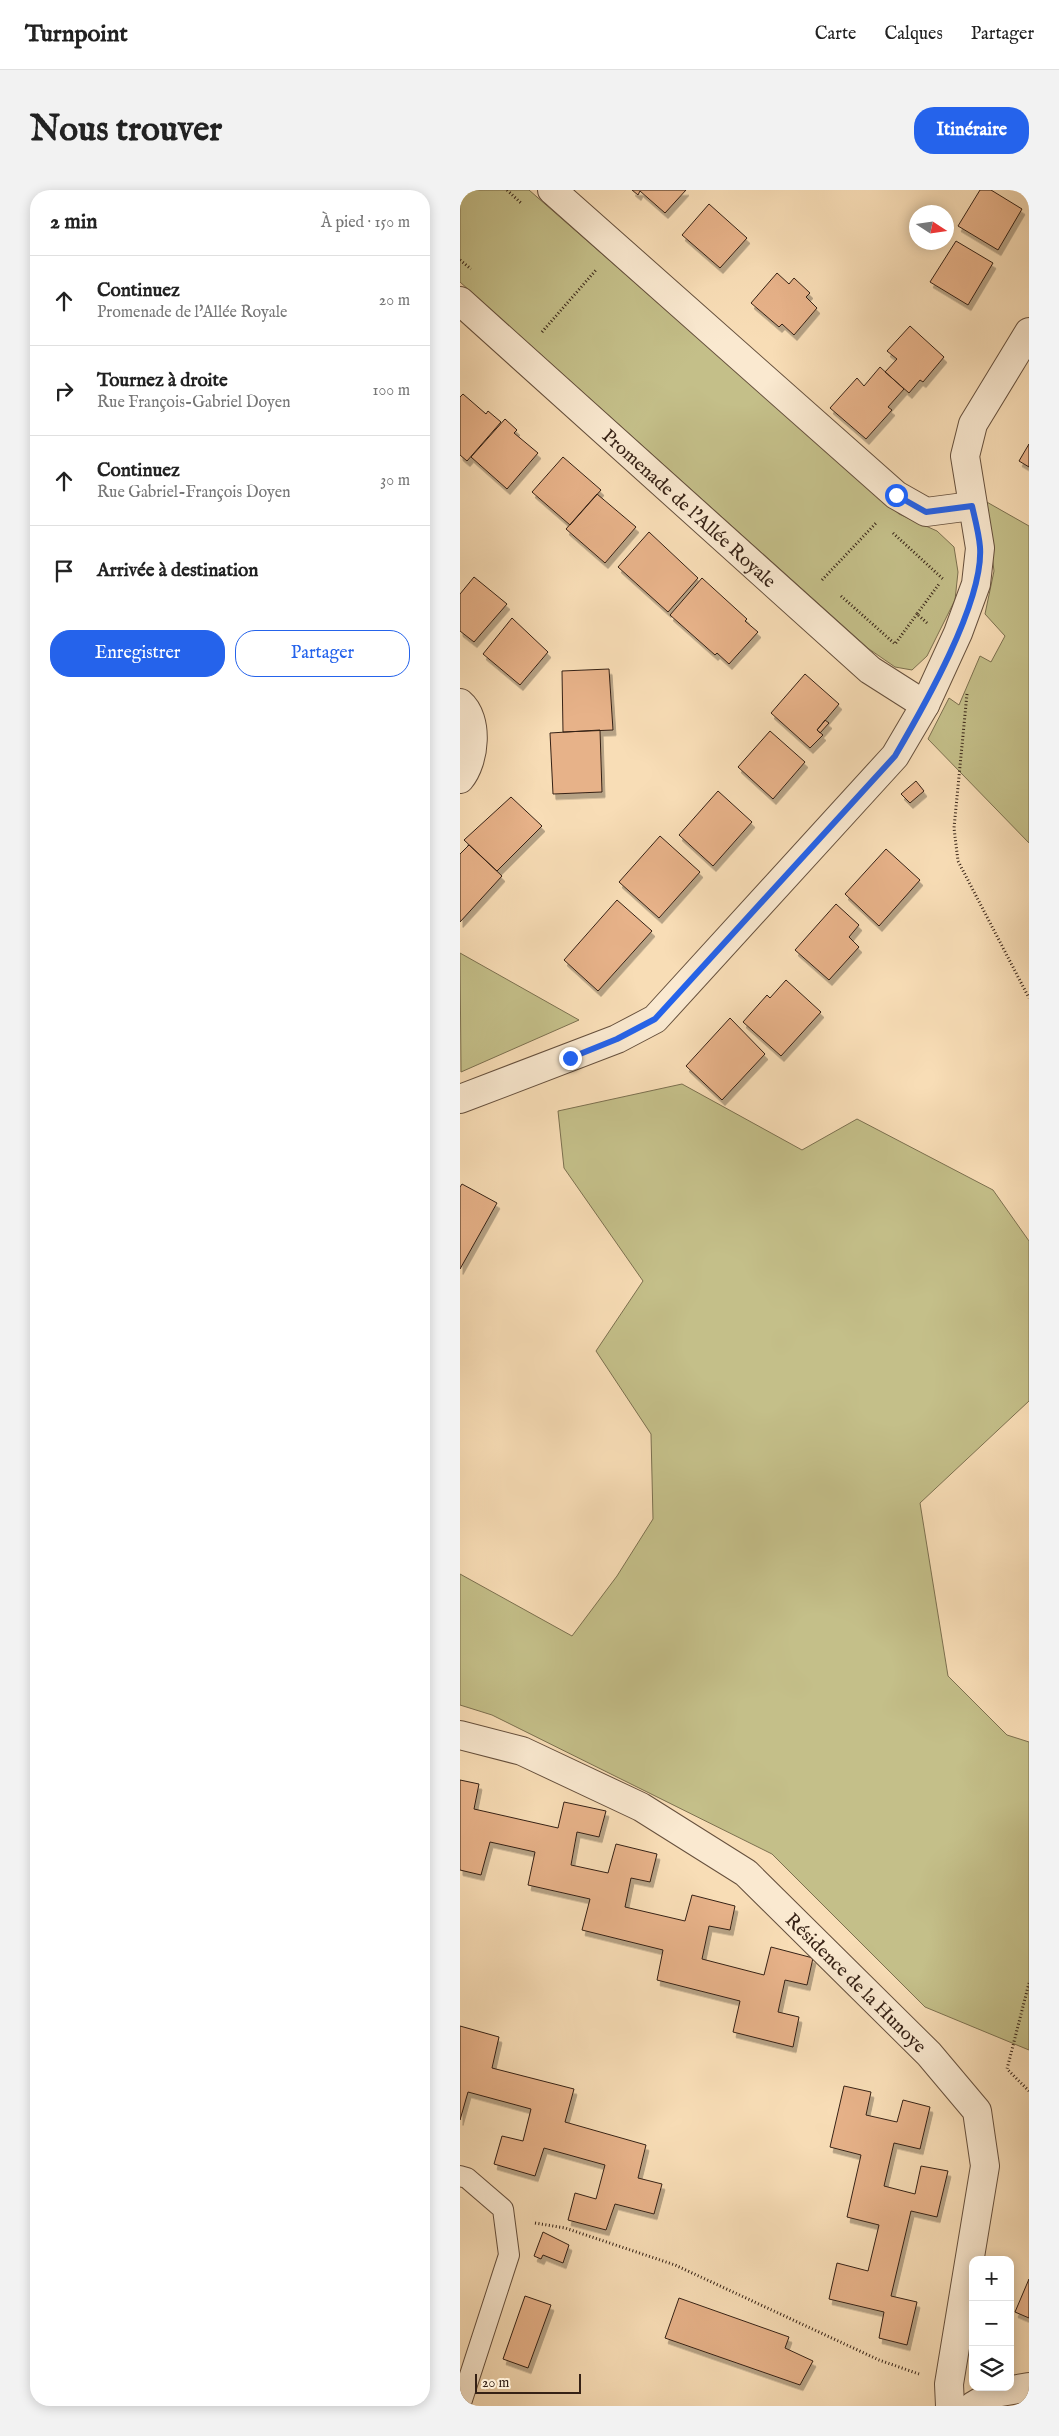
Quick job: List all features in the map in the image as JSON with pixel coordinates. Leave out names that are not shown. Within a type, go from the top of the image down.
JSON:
[{"type":"street","points":[[552,190],[896,495],[926,512],[972,506]]},
{"type":"street","name":"Promenade de l'Allée Royale","points":[[460,301],[870,670],[925,705]]},
{"type":"street","points":[[460,1099],[617,1039],[655,1019],[895,756],[925,705],[953,644],[976,584],[980,548],[965,456],[973,424],[1029,332]]},
{"type":"street","points":[[460,704],[466,709],[474,742],[466,772],[460,778]]},
{"type":"street","name":"Résidence de la Hunoye","points":[[460,1735],[522,1751],[641,1807],[746,1872],[929,2054],[976,2112],[985,2166],[949,2395]]},
{"type":"street","points":[[972,2406],[995,2393],[1029,2387]]},
{"type":"lane","points":[[460,2176],[467,2178],[503,2209],[509,2255],[460,2406]]},
{"type":"path","points":[[542,332],[596,269]]},
{"type":"path","points":[[822,580],[879,520],[896,495]]},
{"type":"path","points":[[953,644],[969,666],[954,828],[958,860],[1029,998]]},
{"type":"path","points":[[1029,1983],[1007,2068],[1029,2091]]},
{"type":"path","points":[[504,2219],[565,2228],[675,2264],[949,2395]]},
{"type":"shaded area","points":[[460,190],[529,190],[899,514],[937,531],[954,547],[958,572],[955,600],[927,656],[912,670],[895,667],[869,649],[460,282]]},
{"type":"shaded area","points":[[985,501],[1029,526],[1029,843],[928,739],[949,698],[959,705],[980,656],[991,662],[1005,636],[985,614],[994,571]]},
{"type":"shaded area","points":[[460,953],[579,1020],[461,1072]]},
{"type":"shaded area","points":[[682,1084],[802,1150],[857,1119],[993,1190],[1029,1241],[1029,1401],[920,1503],[948,1676],[1007,1735],[1029,1742],[1029,2050],[925,2007],[772,1854],[492,1715],[460,1705],[460,1574],[572,1636],[617,1576],[653,1519],[651,1434],[596,1351],[643,1281],[564,1168],[558,1111]]},
{"type":"building","points":[[632,190],[686,190],[665,213],[640,191],[638,195]]},
{"type":"building","points":[[980,190],[991,190],[1022,209],[998,250],[958,226]]},
{"type":"building","points":[[709,204],[747,238],[720,268],[682,235]]},
{"type":"building","points":[[956,241],[993,263],[968,305],[930,282],[950,250],[954,250]]},
{"type":"building","points":[[777,273],[789,284],[794,278],[810,293],[806,297],[817,308],[794,335],[782,324],[779,327],[751,303]]},
{"type":"building","points":[[910,326],[944,357],[923,382],[920,380],[909,393],[885,372],[897,359],[887,351]]},
{"type":"building","points":[[880,367],[904,389],[888,407],[892,410],[866,439],[830,408],[857,378],[864,386]]},
{"type":"building","points":[[463,394],[486,414],[488,411],[501,422],[467,461],[460,455],[460,397]]},
{"type":"building","points":[[505,419],[517,430],[514,433],[538,453],[507,489],[471,457]]},
{"type":"building","points":[[1029,444],[1029,467],[1019,461]]},
{"type":"building","points":[[563,457],[601,490],[570,525],[532,492]]},
{"type":"building","points":[[597,494],[636,527],[605,563],[566,529]]},
{"type":"building","points":[[649,532],[698,578],[668,612],[618,567]]},
{"type":"building","points":[[474,577],[507,604],[474,642],[460,631],[460,594]]},
{"type":"building","points":[[702,578],[747,619],[745,621],[758,632],[729,664],[717,653],[715,655],[670,615]]},
{"type":"building","points":[[512,618],[548,652],[520,685],[483,654]]},
{"type":"building","points":[[609,669],[613,730],[563,732],[562,671]]},
{"type":"building","points":[[805,674],[839,704],[817,730],[823,735],[810,748],[771,713]]},
{"type":"building","points":[[825,720],[829,723],[820,733],[817,730]]},
{"type":"building","points":[[600,730],[602,792],[553,794],[550,733]]},
{"type":"building","points":[[770,731],[805,762],[773,799],[738,767]]},
{"type":"building","points":[[916,781],[924,791],[910,803],[901,794]]},
{"type":"building","points":[[718,791],[752,822],[713,866],[679,835]]},
{"type":"building","points":[[511,797],[542,826],[497,871],[464,840]]},
{"type":"building","points":[[660,836],[700,872],[659,918],[619,882]]},
{"type":"building","points":[[469,845],[502,876],[460,922],[460,854]]},
{"type":"building","points":[[886,849],[920,880],[879,926],[845,894]]},
{"type":"building","points":[[617,900],[652,931],[598,991],[564,960]]},
{"type":"building","points":[[836,904],[859,925],[849,937],[859,947],[829,980],[795,950]]},
{"type":"building","points":[[786,980],[821,1012],[781,1056],[743,1022],[767,995],[770,998]]},
{"type":"building","points":[[730,1018],[765,1054],[722,1100],[686,1066]]},
{"type":"building","points":[[462,1184],[497,1203],[460,1269],[460,1187]]},
{"type":"building","points":[[460,1780],[479,1784],[474,1809],[558,1828],[564,1802],[606,1811],[599,1837],[577,1832],[571,1865],[608,1873],[616,1844],[657,1854],[650,1882],[631,1878],[625,1907],[685,1921],[692,1895],[735,1906],[730,1930],[709,1926],[702,1959],[764,1975],[771,1947],[813,1958],[807,1985],[785,1980],[778,2012],[799,2017],[793,2047],[733,2032],[740,2001],[657,1980],[663,1950],[582,1930],[590,1899],[528,1885],[535,1852],[490,1842],[481,1875],[460,1870]]},
{"type":"building","points":[[460,2026],[499,2037],[492,2068],[574,2089],[565,2122],[646,2145],[638,2178],[662,2184],[654,2214],[615,2204],[606,2230],[568,2220],[575,2193],[596,2199],[605,2165],[544,2148],[535,2176],[494,2164],[502,2136],[523,2141],[531,2109],[468,2092],[460,2120]]},
{"type":"building","points":[[844,2086],[871,2092],[866,2115],[897,2122],[903,2100],[930,2107],[920,2149],[894,2143],[884,2186],[915,2194],[921,2166],[948,2171],[937,2217],[911,2211],[891,2296],[917,2302],[907,2345],[879,2338],[884,2312],[829,2299],[837,2263],[868,2271],[879,2225],[847,2217],[861,2155],[830,2147]]},
{"type":"building","points":[[543,2232],[569,2245],[563,2263],[543,2255],[541,2259],[534,2256]]},
{"type":"building","points":[[1029,2279],[1029,2318],[1015,2312]]},
{"type":"building","points":[[525,2296],[551,2305],[528,2368],[503,2359]]},
{"type":"building","points":[[679,2298],[789,2337],[785,2348],[813,2361],[800,2385],[665,2338]]},
{"type":"route","points":[[570,1058],[617,1039],[655,1019],[895,756],[925,705],[958,633],[976,584],[980,548],[972,506],[926,512],[896,495]]}]
